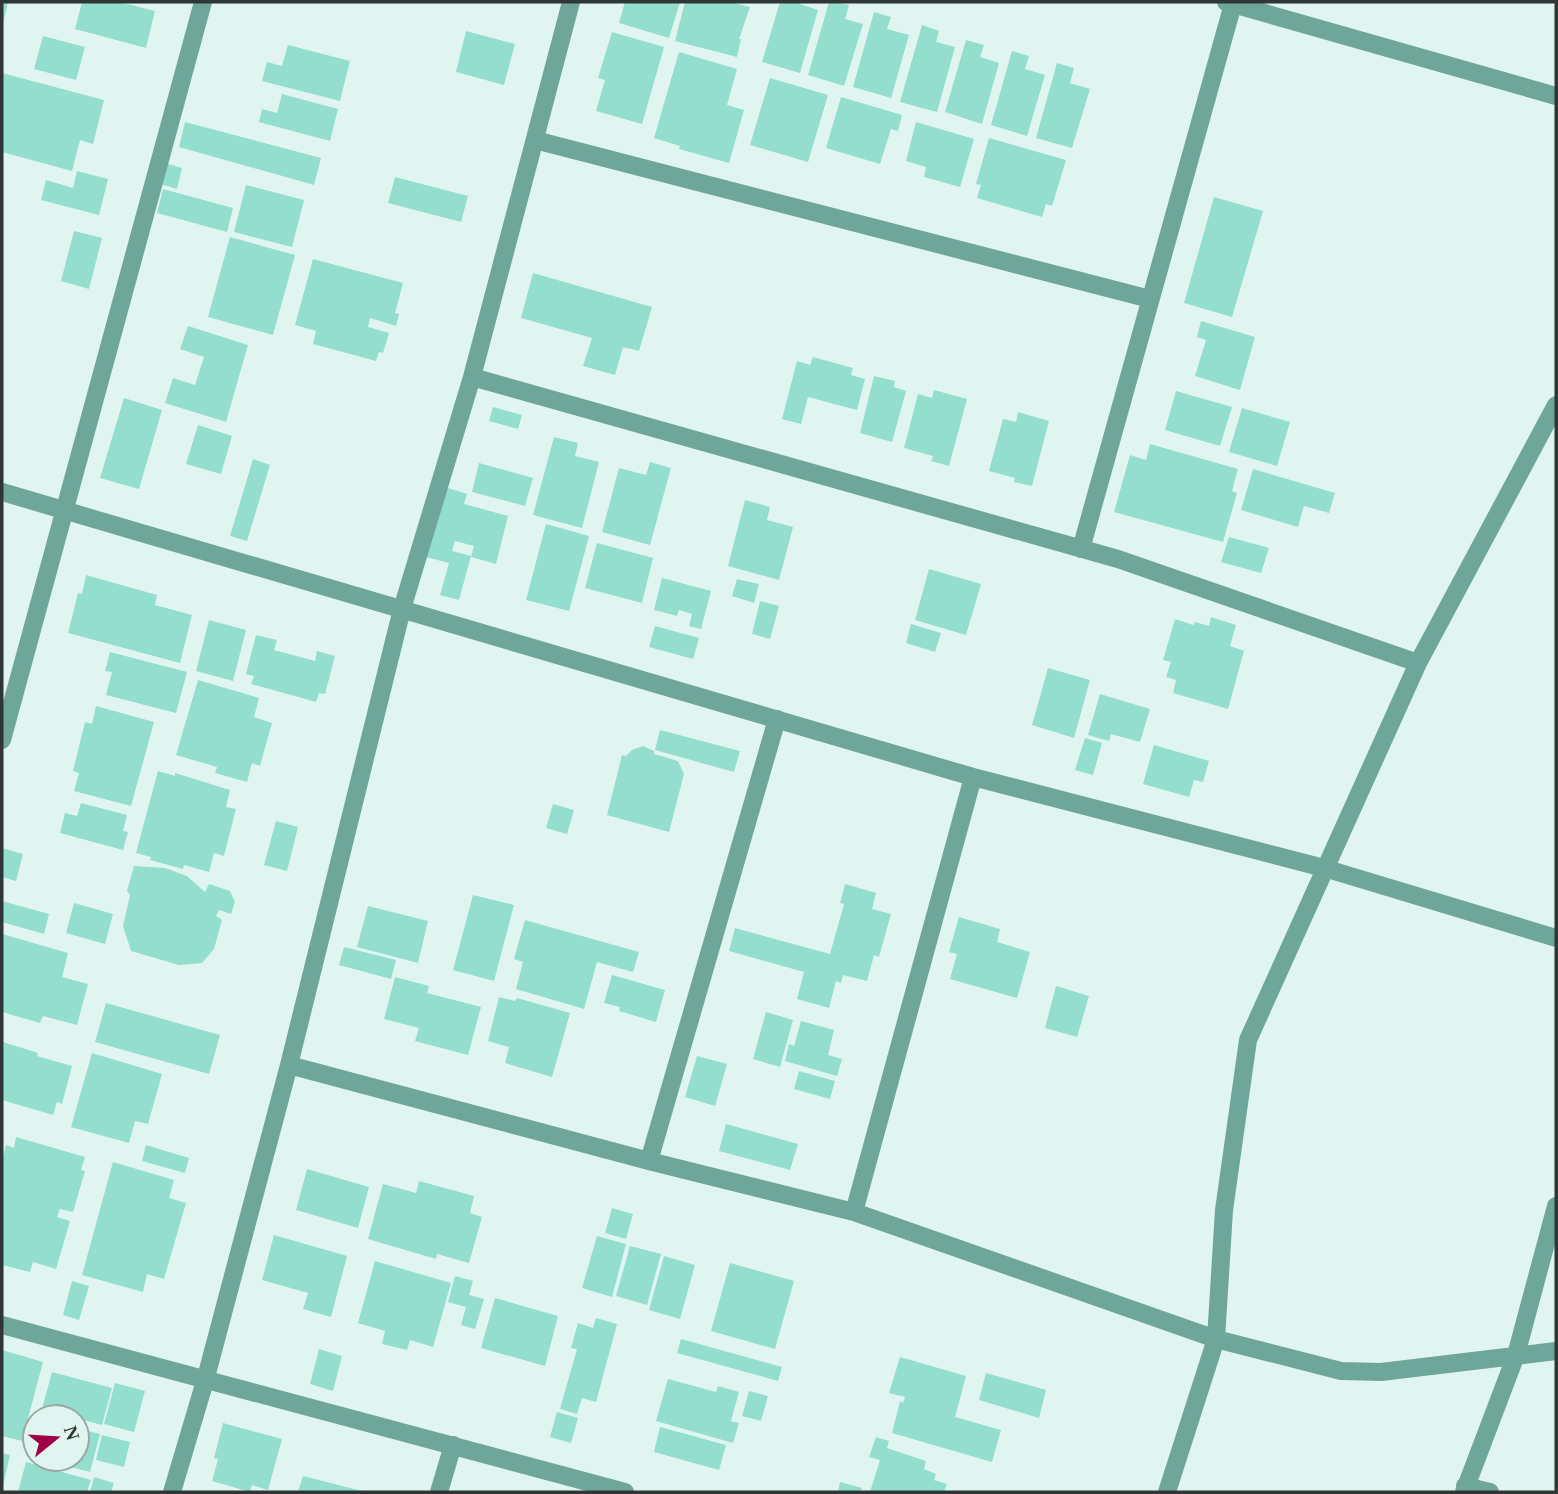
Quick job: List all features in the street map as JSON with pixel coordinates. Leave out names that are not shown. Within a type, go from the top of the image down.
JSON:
[{"type":"street","points":[[2,740],[203,2]]},
{"type":"street","points":[[172,1492],[205,1381],[289,1065],[402,609],[472,377],[571,2]]},
{"type":"street","points":[[1081,549],[1229,3],[1556,96]]},
{"type":"street","points":[[535,140],[1150,299]]},
{"type":"street","points":[[472,377],[1118,559],[1418,663]]},
{"type":"street","points":[[1167,1492],[1216,1339],[1224,1209],[1248,1040],[1418,663],[1556,405]]},
{"type":"street","points":[[2,492],[973,776],[1324,868],[1556,939]]},
{"type":"street","points":[[649,1161],[777,719]]},
{"type":"street","points":[[853,1212],[973,776]]},
{"type":"street","points":[[289,1065],[649,1161],[853,1212],[1216,1339],[1341,1371],[1381,1372],[1556,1352]]},
{"type":"street","points":[[1490,1492],[1465,1489],[1516,1355],[1556,1206]]},
{"type":"street","points":[[2,1325],[625,1492]]},
{"type":"street","points":[[439,1492],[453,1445]]},
{"type":"building","points":[[2,2],[8,2],[3,24],[2,24]]},
{"type":"building","points":[[82,2],[120,2],[155,11],[146,48],[75,29]]},
{"type":"building","points":[[625,2],[680,2],[669,38],[619,23]]},
{"type":"building","points":[[685,2],[731,2],[750,7],[739,39],[737,57],[675,41]]},
{"type":"building","points":[[780,2],[801,2],[800,4],[818,10],[800,73],[762,62]]},
{"type":"building","points":[[829,2],[849,5],[845,19],[863,24],[844,86],[808,75]]},
{"type":"building","points":[[874,12],[891,17],[887,29],[909,35],[891,98],[853,87]]},
{"type":"building","points":[[922,25],[939,31],[936,42],[955,47],[937,112],[900,102]]},
{"type":"building","points":[[466,31],[515,44],[504,85],[456,72]]},
{"type":"building","points":[[612,32],[664,47],[642,124],[596,111],[605,80],[598,78]]},
{"type":"building","points":[[43,36],[85,47],[76,80],[34,69]]},
{"type":"building","points":[[966,40],[984,45],[980,57],[999,63],[982,124],[945,112]]},
{"type":"building","points":[[288,45],[350,61],[340,101],[262,81],[267,62],[282,66]]},
{"type":"building","points":[[1012,51],[1029,56],[1025,69],[1045,75],[1027,136],[991,125]]},
{"type":"building","points":[[679,52],[737,69],[727,105],[744,110],[729,163],[679,149],[680,146],[654,138]]},
{"type":"building","points":[[1057,63],[1074,68],[1070,83],[1090,89],[1072,148],[1036,138]]},
{"type":"building","points":[[2,73],[104,100],[93,144],[80,140],[72,171],[2,152]]},
{"type":"building","points":[[770,78],[828,95],[808,162],[750,145]]},
{"type":"building","points":[[282,94],[338,109],[330,141],[259,122],[262,109],[277,113]]},
{"type":"building","points":[[841,97],[902,115],[898,131],[891,129],[880,164],[826,148]]},
{"type":"building","points":[[185,122],[321,158],[314,185],[179,147]]},
{"type":"building","points":[[916,122],[974,139],[960,187],[924,177],[926,167],[906,161]]},
{"type":"building","points":[[989,138],[1066,160],[1052,206],[1046,204],[1042,217],[977,198],[981,185],[976,184]]},
{"type":"building","points":[[165,163],[182,168],[177,189],[160,184]]},
{"type":"building","points":[[77,171],[108,179],[99,215],[41,200],[46,180],[73,188]]},
{"type":"building","points":[[395,177],[468,196],[461,222],[388,203]]},
{"type":"building","points":[[246,185],[304,200],[292,247],[234,232]]},
{"type":"building","points":[[163,189],[233,208],[227,232],[157,213]]},
{"type":"building","points":[[1214,197],[1263,211],[1232,317],[1184,303]]},
{"type":"building","points":[[74,231],[102,238],[89,289],[61,281]]},
{"type":"building","points":[[230,237],[295,255],[273,335],[208,317]]},
{"type":"building","points":[[313,259],[403,283],[395,313],[399,314],[396,326],[370,318],[368,327],[389,333],[383,353],[379,352],[376,361],[313,344],[316,331],[295,325]]},
{"type":"building","points":[[533,273],[652,307],[639,351],[623,347],[615,375],[583,366],[592,338],[521,318]]},
{"type":"building","points":[[1201,321],[1255,337],[1240,390],[1195,376],[1206,340],[1197,337]]},
{"type":"building","points":[[188,326],[248,345],[226,422],[165,403],[173,378],[195,385],[204,357],[180,349]]},
{"type":"building","points":[[813,357],[853,368],[851,375],[865,379],[857,410],[808,397],[801,424],[782,419],[797,361],[810,365]]},
{"type":"building","points":[[874,376],[895,381],[894,387],[906,391],[892,442],[860,433]]},
{"type":"building","points":[[934,390],[967,399],[949,466],[931,461],[933,456],[904,448],[918,394],[932,398]]},
{"type":"building","points":[[1176,391],[1232,407],[1220,446],[1165,430]]},
{"type":"building","points":[[124,398],[162,410],[139,489],[100,478]]},
{"type":"building","points":[[493,407],[522,415],[518,429],[489,421]]},
{"type":"building","points":[[1242,408],[1290,422],[1277,466],[1229,452]]},
{"type":"building","points":[[1018,412],[1049,421],[1032,486],[1014,482],[1015,478],[989,471],[1003,419],[1016,422]]},
{"type":"building","points":[[198,425],[232,436],[221,474],[186,464]]},
{"type":"building","points":[[554,437],[578,443],[575,456],[599,462],[582,528],[533,515]]},
{"type":"building","points":[[1150,444],[1238,469],[1232,491],[1237,493],[1223,542],[1114,512],[1130,455],[1146,460]]},
{"type":"building","points":[[253,459],[270,465],[247,541],[230,536]]},
{"type":"building","points":[[650,462],[671,468],[650,545],[602,532],[619,468],[646,475]]},
{"type":"building","points":[[479,463],[533,478],[525,506],[472,492]]},
{"type":"building","points":[[1253,469],[1335,493],[1329,513],[1304,506],[1298,527],[1241,510]]},
{"type":"building","points":[[445,487],[467,494],[464,504],[508,516],[496,564],[471,557],[474,546],[455,541],[452,551],[471,556],[459,600],[440,595],[449,563],[426,557]]},
{"type":"building","points":[[745,500],[770,507],[767,520],[793,527],[779,580],[728,566]]},
{"type":"building","points":[[546,524],[589,536],[569,611],[526,600]]},
{"type":"building","points":[[1229,537],[1269,548],[1261,573],[1221,562]]},
{"type":"building","points":[[597,543],[653,558],[642,603],[585,588]]},
{"type":"building","points":[[929,569],[981,584],[966,635],[915,620]]},
{"type":"building","points":[[86,575],[157,595],[155,605],[192,615],[180,663],[68,633],[78,593],[82,594]]},
{"type":"building","points":[[662,578],[711,591],[701,629],[689,626],[692,614],[679,610],[677,616],[654,610]]},
{"type":"building","points":[[737,579],[759,584],[754,603],[732,596]]},
{"type":"building","points":[[760,601],[779,606],[770,639],[752,634]]},
{"type":"building","points":[[1211,617],[1236,625],[1230,646],[1244,651],[1228,709],[1173,693],[1176,680],[1166,677],[1171,662],[1163,660],[1175,619],[1193,625],[1195,622],[1209,626]]},
{"type":"building","points":[[209,620],[246,630],[233,681],[196,671]]},
{"type":"building","points":[[911,624],[941,633],[935,652],[906,643]]},
{"type":"building","points":[[655,626],[699,638],[693,659],[649,647]]},
{"type":"building","points":[[256,635],[277,640],[274,650],[315,661],[317,651],[335,656],[325,694],[319,693],[316,702],[251,684],[254,676],[246,674]]},
{"type":"building","points":[[110,652],[187,672],[176,713],[106,695],[112,672],[105,671]]},
{"type":"building","points":[[1048,668],[1090,680],[1074,738],[1032,725]]},
{"type":"building","points":[[198,680],[259,698],[254,717],[272,723],[260,766],[252,763],[247,782],[215,773],[217,767],[176,755]]},
{"type":"building","points":[[1100,694],[1150,709],[1140,742],[1111,734],[1109,741],[1088,735]]},
{"type":"building","points":[[96,706],[154,722],[131,806],[74,791],[79,773],[73,771],[85,722],[92,724]]},
{"type":"building","points":[[660,730],[740,751],[734,772],[655,750]]},
{"type":"building","points":[[1085,738],[1102,743],[1093,775],[1075,770]]},
{"type":"building","points":[[1154,745],[1209,761],[1203,782],[1194,780],[1189,797],[1143,784]]},
{"type":"building","points":[[643,746],[654,751],[654,754],[678,761],[684,774],[669,832],[607,815],[622,755],[626,756],[632,750]]},
{"type":"building","points":[[158,771],[175,776],[175,773],[230,790],[226,807],[236,809],[224,856],[214,853],[209,872],[184,865],[183,869],[150,860],[151,857],[136,853]]},
{"type":"building","points":[[81,803],[127,815],[123,831],[128,832],[123,850],[60,833],[65,813],[77,816]]},
{"type":"building","points":[[553,804],[574,810],[567,834],[546,828]]},
{"type":"building","points":[[276,821],[298,827],[287,871],[264,865]]},
{"type":"building","points":[[2,848],[23,854],[16,881],[2,877]]},
{"type":"building","points":[[134,866],[165,868],[187,876],[205,892],[209,884],[230,891],[235,902],[231,914],[219,910],[216,916],[222,920],[214,949],[202,963],[179,965],[131,951],[123,926],[130,895],[127,891]]},
{"type":"building","points":[[845,884],[876,893],[872,909],[891,914],[879,957],[874,955],[867,981],[843,975],[841,983],[836,981],[829,1008],[797,999],[804,972],[729,951],[735,928],[830,954],[844,904],[840,903]]},
{"type":"building","points":[[473,895],[514,905],[494,981],[453,970]]},
{"type":"building","points":[[2,901],[49,914],[44,934],[2,922]]},
{"type":"building","points":[[74,903],[113,914],[105,944],[66,933]]},
{"type":"building","points":[[368,906],[428,921],[418,963],[357,947]]},
{"type":"building","points":[[959,917],[1000,929],[997,942],[1030,952],[1017,998],[950,979],[957,954],[949,952]]},
{"type":"building","points":[[525,920],[639,952],[633,972],[597,962],[584,1009],[516,989],[523,962],[514,959]]},
{"type":"building","points":[[2,934],[68,953],[62,977],[88,984],[77,1025],[43,1016],[40,1023],[2,1012]]},
{"type":"building","points":[[344,947],[396,960],[391,979],[339,965]]},
{"type":"building","points":[[612,975],[665,990],[656,1022],[619,1011],[620,1007],[604,1003]]},
{"type":"building","points":[[395,977],[429,986],[427,993],[481,1007],[468,1055],[415,1041],[419,1028],[384,1019]]},
{"type":"building","points":[[1056,986],[1089,996],[1077,1037],[1045,1028]]},
{"type":"building","points":[[499,997],[515,1001],[517,998],[570,1013],[552,1077],[505,1063],[509,1047],[488,1041]]},
{"type":"building","points":[[106,1003],[220,1035],[209,1074],[95,1042]]},
{"type":"building","points":[[766,1012],[793,1020],[780,1067],[753,1059]]},
{"type":"building","points":[[801,1021],[834,1030],[828,1055],[842,1059],[837,1076],[785,1061],[789,1044],[794,1046]]},
{"type":"building","points":[[3,1042],[72,1066],[62,1104],[57,1102],[53,1115],[2,1100]]},
{"type":"building","points":[[92,1053],[162,1074],[148,1124],[135,1121],[129,1143],[71,1127]]},
{"type":"building","points":[[697,1056],[727,1064],[715,1106],[685,1097]]},
{"type":"building","points":[[799,1071],[835,1081],[830,1099],[794,1089]]},
{"type":"building","points":[[726,1124],[798,1144],[790,1170],[719,1151]]},
{"type":"building","points":[[16,1137],[85,1157],[81,1170],[85,1171],[73,1212],[60,1209],[57,1217],[70,1221],[56,1269],[33,1262],[30,1272],[2,1265],[2,1160],[6,1145],[14,1148]]},
{"type":"building","points":[[146,1145],[189,1158],[185,1173],[142,1161]]},
{"type":"building","points":[[113,1162],[174,1180],[169,1198],[186,1203],[164,1279],[147,1274],[143,1292],[82,1275]]},
{"type":"building","points":[[307,1169],[369,1187],[358,1228],[296,1210]]},
{"type":"building","points":[[419,1181],[474,1196],[470,1213],[482,1217],[469,1263],[437,1254],[436,1259],[368,1239],[383,1184],[416,1193]]},
{"type":"building","points":[[612,1208],[633,1214],[626,1239],[605,1233]]},
{"type":"building","points":[[274,1235],[347,1256],[331,1317],[303,1309],[308,1293],[262,1280]]},
{"type":"building","points":[[597,1236],[626,1244],[612,1297],[582,1288]]},
{"type":"building","points":[[630,1246],[661,1254],[647,1305],[616,1296]]},
{"type":"building","points":[[664,1256],[695,1265],[680,1319],[649,1310]]},
{"type":"building","points":[[375,1261],[451,1283],[433,1347],[410,1340],[407,1350],[382,1344],[385,1331],[358,1323]]},
{"type":"building","points":[[730,1263],[794,1281],[775,1349],[711,1331]]},
{"type":"building","points":[[455,1276],[473,1281],[469,1295],[484,1299],[475,1329],[461,1325],[466,1307],[448,1302]]},
{"type":"building","points":[[72,1281],[89,1286],[79,1320],[63,1315]]},
{"type":"building","points":[[495,1298],[558,1316],[545,1366],[481,1348]]},
{"type":"building","points":[[596,1318],[617,1324],[596,1402],[582,1398],[577,1414],[560,1409],[577,1349],[571,1348],[578,1323],[593,1328]]},
{"type":"building","points":[[681,1339],[782,1367],[778,1381],[677,1353]]},
{"type":"building","points":[[319,1349],[342,1356],[333,1391],[310,1384]]},
{"type":"building","points":[[2,1350],[43,1362],[32,1403],[21,1403],[21,1441],[2,1436]]},
{"type":"building","points":[[900,1357],[966,1376],[955,1417],[1001,1430],[992,1462],[892,1433],[900,1401],[903,1403],[905,1397],[889,1393]]},
{"type":"building","points":[[52,1372],[112,1388],[102,1425],[91,1422],[91,1403],[44,1403]]},
{"type":"building","points":[[986,1373],[1046,1390],[1039,1418],[979,1400]]},
{"type":"building","points":[[668,1379],[716,1392],[718,1386],[739,1392],[731,1421],[739,1423],[733,1443],[656,1421]]},
{"type":"building","points":[[115,1383],[145,1391],[134,1432],[104,1424]]},
{"type":"building","points":[[749,1391],[768,1396],[761,1421],[742,1416]]},
{"type":"building","points":[[557,1412],[578,1418],[571,1443],[550,1437]]},
{"type":"building","points":[[223,1423],[282,1439],[268,1490],[252,1485],[250,1492],[212,1481],[218,1459],[214,1458]]},
{"type":"building","points":[[660,1427],[726,1445],[719,1470],[654,1452]]},
{"type":"building","points":[[91,1432],[100,1434],[91,1468]]},
{"type":"building","points":[[102,1435],[130,1442],[124,1467],[96,1460]]},
{"type":"building","points":[[876,1437],[889,1441],[887,1448],[926,1461],[924,1469],[936,1474],[934,1480],[947,1484],[944,1492],[870,1492],[880,1460],[869,1457]]},
{"type":"building","points":[[2,1453],[10,1455],[3,1486],[2,1486]]},
{"type":"building","points":[[23,1473],[66,1473],[91,1480],[87,1492],[18,1492]]},
{"type":"building","points":[[303,1476],[362,1491],[362,1492],[298,1492]]},
{"type":"building","points":[[94,1477],[114,1483],[111,1492],[90,1492]]},
{"type":"building","points":[[840,1482],[862,1488],[861,1492],[838,1492]]}]
